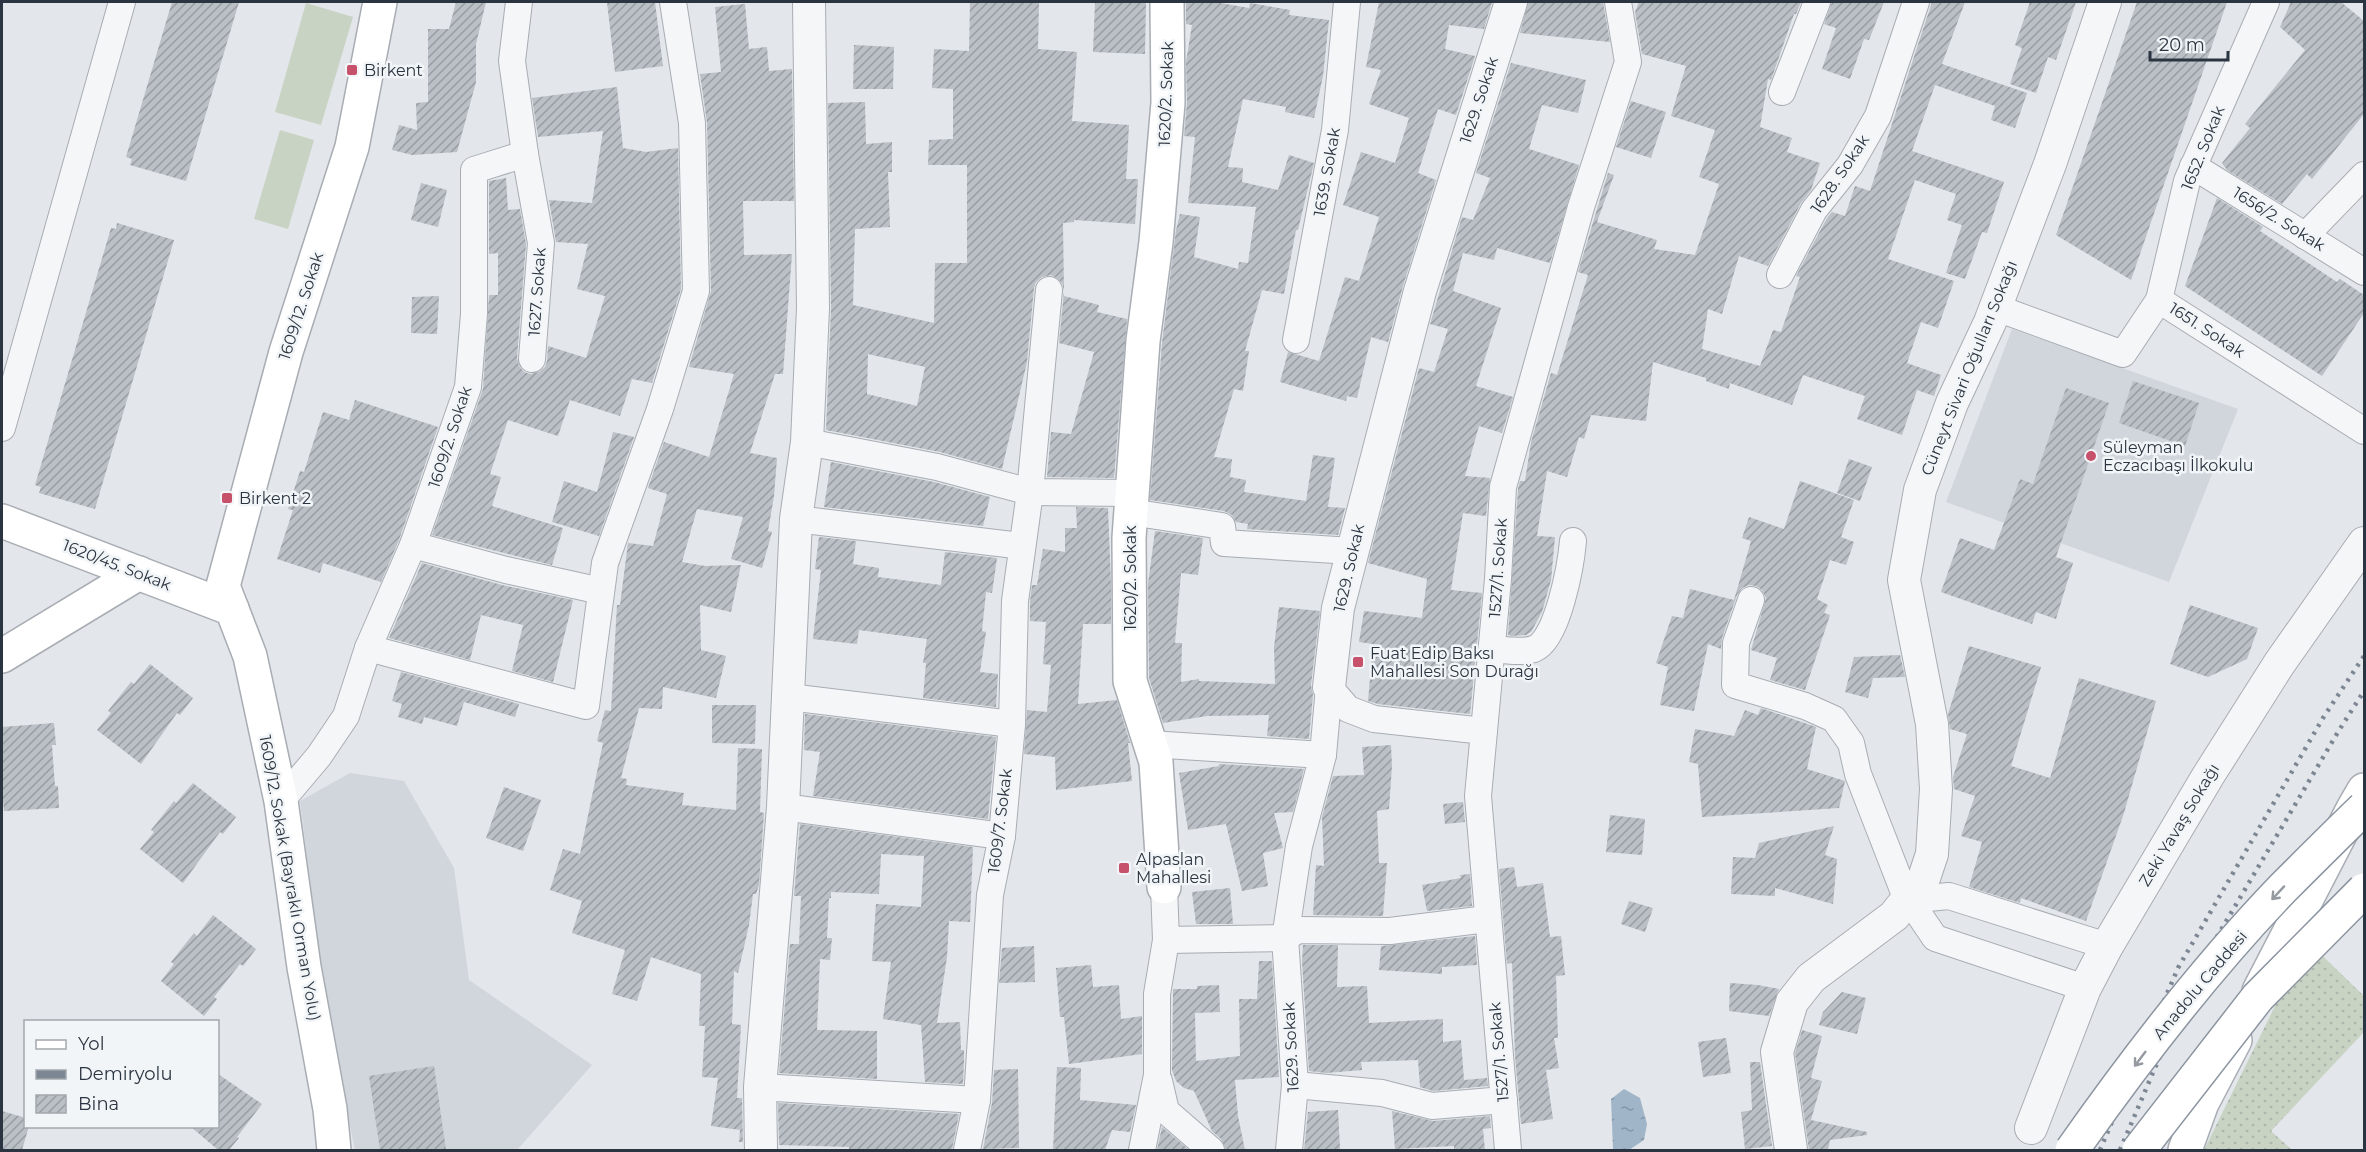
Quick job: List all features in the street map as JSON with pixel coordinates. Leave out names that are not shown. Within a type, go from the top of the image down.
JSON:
[{"type":"main road","name":"1609/12. Sokak","points":[[232,609],[223,586],[286,352],[352,147],[380,2]]},
{"type":"main road","name":"1620/2. Sokak","points":[[1164,887],[1155,762],[1130,681],[1129,538],[1143,341],[1156,242],[1168,103],[1167,2]]},
{"type":"main road","name":"1620/45. Sokak","points":[[2,520],[232,609]]},
{"type":"main road","points":[[2,656],[139,573]]},
{"type":"main road","name":"1609/12. Sokak (Bayraklı Orman Yolu)","points":[[232,609],[250,656],[280,801],[304,967],[330,1109],[334,1150]]},
{"type":"main road","points":[[2185,1150],[2202,1103],[2364,790]]},
{"type":"main road","name":"Anadolu Caddesi","points":[[2072,1150],[2166,1024],[2231,946],[2283,889],[2364,808]]},
{"type":"main road","points":[[2139,1150],[2258,997],[2364,890]]},
{"type":"street","points":[[2,428],[122,2]]},
{"type":"street","points":[[519,2],[512,61],[525,154]]},
{"type":"street","points":[[368,648],[586,706],[605,563],[660,410],[696,291],[692,123],[674,2]]},
{"type":"street","points":[[761,1150],[760,1088],[783,807],[796,519],[807,442],[813,308],[809,2]]},
{"type":"street","name":"1639. Sokak","points":[[1296,340],[1335,130],[1347,2]]},
{"type":"street","name":"1629. Sokak","points":[[1289,1150],[1295,1085],[1285,938],[1299,846],[1323,754],[1338,608],[1420,291],[1511,2]]},
{"type":"street","name":"1527/1. Sokak","points":[[1508,1150],[1478,796],[1492,649],[1503,487],[1581,207],[1628,62],[1618,2]]},
{"type":"street","points":[[1782,92],[1817,2]]},
{"type":"street","name":"1628. Sokak","points":[[1780,275],[1814,210],[1850,165],[1878,116],[1916,2]]},
{"type":"street","name":"Cüneyt Sivari Oğulları Sokağı","points":[[1791,1150],[1777,1052],[1792,1002],[1811,978],[1894,916],[1909,901],[1924,878],[1932,854],[1936,789],[1932,724],[1904,580],[1920,490],[1952,403],[1990,322],[2050,164],[2105,2]]},
{"type":"street","name":"1652. Sokak","points":[[2159,300],[2187,181],[2265,2]]},
{"type":"street","name":"1627. Sokak","points":[[525,154],[541,243],[532,359]]},
{"type":"street","name":"1609/2. Sokak","points":[[280,801],[319,756],[346,716],[368,648],[413,545],[468,387],[474,314],[474,171],[525,154]]},
{"type":"street","name":"1656/2. Sokak","points":[[2193,166],[2364,272]]},
{"type":"street","points":[[2305,236],[2364,175]]},
{"type":"street","name":"1609/7. Sokak","points":[[967,1150],[977,1100],[990,895],[1002,836],[1012,724],[1015,601],[1030,492],[1049,290]]},
{"type":"street","name":"1651. Sokak","points":[[1994,308],[2123,354],[2159,300],[2364,431]]},
{"type":"street","points":[[807,442],[937,467],[1030,492],[1131,502],[1222,526],[1224,543],[1352,551]]},
{"type":"street","points":[[796,519],[1022,546]]},
{"type":"street","points":[[1492,649],[1520,651],[1536,648],[1546,638],[1557,613],[1570,565],[1573,541]]},
{"type":"street","name":"Zeki Yavaş Sokağı","points":[[2031,1128],[2085,988],[2107,946],[2208,776],[2279,664],[2364,543]]},
{"type":"street","points":[[413,545],[506,570],[602,591]]},
{"type":"street","points":[[1751,600],[1736,643],[1735,685],[1805,706],[1834,718],[1851,743],[1858,774],[1909,901],[1935,938],[2085,988]]},
{"type":"street","points":[[1329,687],[1348,710],[1374,719],[1484,731]]},
{"type":"street","points":[[789,698],[1012,724]]},
{"type":"street","points":[[1150,744],[1323,754]]},
{"type":"street","points":[[783,807],[1002,836]]},
{"type":"street","name":"1620/2. Sokak","points":[[1142,1150],[1157,1075],[1158,994],[1166,940],[1164,887]]},
{"type":"street","points":[[1909,901],[1949,896],[2107,946]]},
{"type":"street","points":[[1166,940],[1285,938],[1298,930],[1390,931],[1487,919]]},
{"type":"street","points":[[1157,1075],[1166,1111],[1210,1150]]},
{"type":"street","points":[[1295,1085],[1382,1093],[1432,1106],[1504,1100]]},
{"type":"street","points":[[760,1088],[977,1100]]},
{"type":"shaded area","name":"Süleyman Eczacıbaşı İlkokulu","points":[[2012,329],[2238,409],[2169,582],[1946,502]]},
{"type":"shaded area","points":[[350,773],[404,781],[454,868],[469,980],[592,1065],[517,1150],[355,1150],[327,1016],[300,801]]},
{"type":"green space","points":[[306,3],[353,17],[321,125],[275,112]]},
{"type":"green space","points":[[280,130],[314,140],[288,229],[254,219]]},
{"type":"green space","points":[[2307,941],[2364,996],[2364,1032],[2271,1131],[2292,1150],[2204,1150]]},
{"type":"water","points":[[1624,1089],[1640,1098],[1647,1124],[1644,1140],[1629,1150],[1613,1149],[1611,1099]]},
{"type":"building","points":[[172,2],[239,2],[186,181],[130,165],[132,159],[126,157]]},
{"type":"building","points":[[456,2],[486,2],[476,44],[476,82],[457,152],[412,155],[392,150],[399,125],[417,130],[416,103],[428,102],[428,29],[449,29]]},
{"type":"building","points":[[607,2],[655,2],[663,66],[615,72]]},
{"type":"building","points":[[970,2],[1039,2],[1038,49],[1077,52],[1072,121],[1129,125],[1126,179],[1138,179],[1135,224],[1074,220],[1074,222],[1063,223],[1064,291],[1062,283],[1051,275],[1042,277],[1036,282],[1027,362],[1002,469],[940,452],[826,430],[831,308],[828,103],[865,102],[866,144],[892,142],[892,172],[888,172],[890,227],[855,229],[853,305],[934,323],[935,263],[967,263],[967,165],[928,165],[929,140],[953,139],[953,89],[932,88],[934,49],[969,51]],"holes":[[[868,354],[925,367],[917,406],[867,394]]]},
{"type":"building","points":[[1095,2],[1146,2],[1145,54],[1093,52]]},
{"type":"building","points":[[1186,2],[1215,2],[1249,8],[1250,3],[1290,10],[1289,15],[1329,20],[1323,76],[1314,118],[1285,112],[1286,107],[1243,99],[1228,167],[1243,168],[1242,182],[1278,190],[1289,155],[1314,163],[1298,230],[1296,230],[1284,294],[1262,290],[1245,351],[1249,351],[1243,391],[1234,389],[1214,457],[1232,459],[1230,477],[1246,480],[1244,492],[1306,501],[1313,455],[1335,458],[1328,507],[1345,508],[1338,535],[1247,529],[1248,524],[1236,522],[1232,515],[1224,511],[1150,500],[1162,343],[1180,214],[1200,217],[1194,257],[1238,269],[1239,262],[1248,263],[1256,207],[1188,203],[1195,137],[1184,136],[1187,103],[1186,62],[1192,25],[1186,24]]},
{"type":"building","points":[[1379,2],[1492,2],[1484,29],[1449,25],[1445,49],[1475,56],[1456,115],[1438,109],[1418,173],[1436,180],[1388,342],[1371,337],[1357,398],[1347,396],[1346,401],[1280,382],[1288,352],[1319,361],[1345,277],[1359,281],[1379,217],[1343,205],[1361,152],[1395,163],[1409,118],[1369,104],[1381,70],[1366,67]]},
{"type":"building","points":[[1528,2],[1603,2],[1610,42],[1520,33]]},
{"type":"building","points":[[1639,2],[1801,2],[1794,14],[1771,80],[1768,79],[1760,127],[1792,138],[1787,152],[1820,163],[1811,190],[1801,203],[1768,266],[1739,256],[1722,314],[1708,309],[1702,349],[1760,366],[1773,330],[1781,332],[1800,277],[1796,276],[1827,218],[1832,212],[1845,216],[1855,186],[1870,191],[1932,2],[1965,2],[1942,64],[2027,93],[2015,128],[1991,120],[1995,106],[1935,85],[1912,151],[2004,182],[1987,233],[1982,232],[1965,279],[1946,273],[1962,225],[1947,220],[1956,194],[1915,180],[1888,259],[1954,281],[1938,328],[1921,322],[1907,363],[1941,375],[1934,396],[1917,390],[1902,435],[1857,419],[1865,396],[1803,375],[1792,405],[1730,383],[1729,389],[1706,381],[1706,378],[1653,362],[1646,421],[1591,415],[1584,439],[1579,437],[1567,477],[1547,471],[1537,536],[1555,537],[1551,580],[1542,612],[1531,632],[1526,635],[1511,636],[1508,635],[1518,489],[1520,481],[1525,481],[1531,442],[1551,373],[1557,375],[1588,275],[1578,272],[1608,173],[1614,175],[1597,222],[1657,240],[1654,249],[1695,255],[1719,184],[1699,177],[1715,130],[1671,116],[1686,66],[1642,54],[1635,12]]},
{"type":"building","points":[[1832,2],[1884,2],[1869,40],[1864,39],[1850,79],[1822,69],[1836,28],[1824,24]]},
{"type":"building","points":[[2030,2],[2076,2],[2056,60],[2048,57],[2036,93],[2010,84],[2022,48],[2015,45]]},
{"type":"building","points":[[2137,2],[2227,2],[2131,280],[2056,235]]},
{"type":"building","points":[[2291,2],[2341,2],[2364,21],[2364,114],[2312,179],[2307,174],[2282,204],[2227,170],[2222,163],[2250,128],[2245,124],[2305,50],[2280,27]]},
{"type":"building","points":[[745,4],[749,49],[767,47],[769,71],[792,69],[794,201],[743,201],[744,255],[792,254],[783,374],[775,374],[750,453],[777,458],[768,531],[772,532],[762,568],[731,559],[743,517],[697,509],[682,562],[705,566],[741,565],[731,612],[700,605],[701,650],[726,656],[716,698],[663,687],[662,709],[639,708],[621,778],[627,779],[626,785],[684,793],[682,805],[736,810],[738,748],[762,749],[760,812],[764,813],[759,885],[756,894],[753,894],[749,925],[738,973],[734,971],[732,1024],[741,1025],[737,1098],[742,1098],[743,1142],[739,1142],[740,1130],[711,1126],[718,1078],[702,1077],[705,1026],[699,1026],[701,974],[651,957],[637,1001],[612,994],[625,950],[572,933],[582,901],[550,890],[563,849],[580,854],[603,743],[597,741],[605,710],[611,711],[617,605],[620,605],[628,543],[653,546],[667,494],[648,488],[664,442],[709,457],[734,374],[689,367],[711,291],[707,123],[700,74],[721,72],[715,7]]},
{"type":"building","points":[[854,45],[894,47],[893,89],[853,89]]},
{"type":"building","points":[[1511,63],[1586,80],[1578,113],[1542,105],[1529,149],[1579,165],[1550,263],[1497,248],[1494,260],[1463,253],[1453,291],[1501,308],[1476,386],[1513,397],[1502,433],[1479,426],[1465,476],[1490,478],[1486,516],[1463,513],[1451,590],[1482,593],[1470,714],[1378,704],[1368,701],[1373,644],[1359,642],[1364,611],[1422,618],[1427,579],[1368,563],[1419,368],[1434,372],[1448,329],[1430,324],[1462,217],[1473,220],[1490,178],[1476,173]]},
{"type":"building","points":[[617,87],[623,148],[646,152],[678,148],[681,289],[652,383],[632,379],[620,416],[570,400],[558,436],[508,420],[490,474],[501,477],[492,506],[563,528],[552,565],[432,535],[483,389],[489,295],[498,295],[498,253],[489,254],[489,181],[506,178],[508,210],[520,209],[526,244],[517,358],[519,366],[524,372],[530,374],[539,372],[545,367],[548,346],[586,358],[605,296],[577,289],[588,244],[556,242],[549,200],[592,203],[603,131],[538,137],[532,98]]},
{"type":"building","points":[[1631,101],[1666,112],[1651,158],[1616,147]]},
{"type":"building","points":[[421,183],[447,190],[438,227],[411,220]]},
{"type":"building","points":[[2217,198],[2263,227],[2260,231],[2337,282],[2340,279],[2364,295],[2364,313],[2322,376],[2185,286]]},
{"type":"building","points":[[117,223],[174,240],[95,509],[39,493],[41,487],[35,485],[111,228],[116,229]]},
{"type":"building","points":[[1064,291],[1064,296],[1099,305],[1097,312],[1127,319],[1114,478],[1047,477],[1051,432],[1071,434],[1094,352],[1059,343]]},
{"type":"building","points":[[439,296],[437,334],[411,333],[412,297]]},
{"type":"building","points":[[2133,381],[2199,403],[2185,446],[2119,423]]},
{"type":"building","points":[[2066,388],[2109,403],[2056,557],[2073,563],[2056,619],[2036,612],[2032,624],[1941,592],[1960,538],[1994,550],[2020,479],[2033,484]]},
{"type":"building","points":[[355,400],[438,427],[399,540],[381,582],[323,563],[320,573],[277,559],[293,510],[288,509],[300,471],[304,472],[323,412],[349,420]]},
{"type":"building","points":[[613,432],[634,437],[599,536],[552,522],[564,481],[597,492]]},
{"type":"building","points":[[1849,459],[1872,467],[1860,501],[1837,493]]},
{"type":"building","points":[[831,462],[934,482],[990,497],[983,526],[824,507]]},
{"type":"building","points":[[1800,481],[1854,500],[1841,537],[1854,542],[1846,565],[1830,560],[1817,599],[1828,605],[1824,613],[1830,615],[1805,690],[1770,680],[1777,658],[1751,650],[1766,598],[1762,590],[1749,585],[1742,588],[1737,595],[1722,638],[1721,649],[1708,644],[1694,711],[1660,705],[1668,667],[1656,663],[1672,616],[1683,618],[1690,589],[1734,600],[1751,541],[1742,538],[1749,517],[1784,529]]},
{"type":"building","points":[[1076,507],[1108,508],[1111,585],[1111,624],[1083,624],[1078,704],[1117,700],[1130,743],[1128,743],[1132,781],[1056,790],[1055,757],[1024,754],[1027,710],[1047,712],[1051,665],[1043,664],[1046,622],[1030,621],[1030,602],[1032,585],[1037,585],[1043,549],[1065,552],[1065,528],[1077,528]]},
{"type":"building","points":[[1155,531],[1203,538],[1198,575],[1181,573],[1175,643],[1182,643],[1181,682],[1199,679],[1199,681],[1275,684],[1274,647],[1279,607],[1320,611],[1311,685],[1313,695],[1309,739],[1267,736],[1269,715],[1207,716],[1163,723],[1149,678],[1148,584]]},
{"type":"building","points":[[819,537],[856,541],[853,564],[879,568],[878,577],[941,585],[945,552],[997,558],[992,593],[986,592],[982,631],[986,632],[980,672],[998,674],[996,707],[923,698],[926,663],[923,663],[927,639],[859,630],[857,644],[813,639],[821,570],[815,569]]},
{"type":"building","points":[[422,563],[502,585],[573,600],[553,682],[512,671],[523,625],[481,615],[470,660],[389,638]]},
{"type":"building","points":[[2190,605],[2258,628],[2247,659],[2208,677],[2170,664]]},
{"type":"building","points":[[1969,646],[2041,667],[2011,766],[2050,778],[2079,678],[2156,701],[2124,813],[2086,921],[2021,898],[2020,903],[1969,887],[1982,842],[1961,836],[1975,796],[1954,789],[1953,777],[1967,734],[1950,729],[1948,714]]},
{"type":"building","points":[[1900,655],[1905,677],[1873,678],[1868,698],[1845,692],[1854,657]]},
{"type":"building","points":[[150,664],[193,698],[180,715],[177,713],[141,764],[97,730],[111,713],[108,711],[131,682],[134,684]]},
{"type":"building","points":[[401,672],[519,704],[515,717],[464,702],[457,726],[424,717],[422,724],[398,717],[402,704],[392,701]]},
{"type":"building","points":[[712,705],[756,705],[755,744],[712,743]]},
{"type":"building","points":[[1761,708],[1816,727],[1807,769],[1845,781],[1839,808],[1702,817],[1698,764],[1689,762],[1695,729],[1734,736],[1745,710],[1758,715]]},
{"type":"building","points":[[805,714],[996,737],[988,819],[813,796],[820,752],[804,750]]},
{"type":"building","points":[[54,723],[56,745],[52,745],[59,808],[4,811],[2,727]]},
{"type":"building","points":[[1391,745],[1389,809],[1377,811],[1379,863],[1387,863],[1383,916],[1313,915],[1316,865],[1324,866],[1322,817],[1333,776],[1364,775],[1362,747]]},
{"type":"building","points":[[1219,764],[1304,769],[1293,812],[1274,813],[1283,848],[1263,853],[1268,886],[1242,891],[1226,824],[1188,830],[1179,773],[1219,766]]},
{"type":"building","points":[[193,783],[236,817],[223,834],[220,832],[183,883],[140,849],[154,832],[151,830],[174,801],[176,803]]},
{"type":"building","points":[[504,787],[541,800],[523,851],[486,838]]},
{"type":"building","points":[[1463,802],[1465,822],[1445,824],[1443,804]]},
{"type":"building","points":[[1610,815],[1645,819],[1642,855],[1606,852]]},
{"type":"building","points":[[800,824],[973,847],[970,922],[949,921],[947,957],[937,1023],[960,1022],[961,1050],[964,1050],[963,1084],[925,1082],[921,1025],[883,1019],[891,962],[872,961],[876,904],[921,907],[924,856],[881,854],[879,894],[831,892],[831,898],[829,898],[827,938],[832,938],[830,960],[820,959],[817,1030],[877,1031],[877,1079],[779,1073],[790,944],[799,944],[801,896],[794,896]]},
{"type":"building","points":[[1834,826],[1825,855],[1837,859],[1833,904],[1775,888],[1775,896],[1731,894],[1733,857],[1755,858],[1759,843]]},
{"type":"building","points":[[1514,867],[1517,887],[1543,883],[1550,937],[1561,936],[1565,975],[1556,976],[1558,1038],[1554,1038],[1559,1068],[1546,1070],[1553,1119],[1521,1124],[1515,1056],[1512,963],[1507,964],[1499,869]]},
{"type":"building","points":[[1470,874],[1472,906],[1427,911],[1422,885],[1461,878],[1460,875]]},
{"type":"building","points":[[1230,888],[1233,924],[1196,924],[1192,892]]},
{"type":"building","points":[[1629,901],[1653,908],[1645,932],[1621,924]]},
{"type":"building","points":[[213,915],[256,949],[243,966],[240,964],[214,997],[217,999],[204,1016],[161,981],[174,964],[171,962],[194,933],[197,936]]},
{"type":"building","points":[[1475,936],[1477,965],[1442,967],[1442,974],[1379,970],[1381,946]]},
{"type":"building","points":[[1303,945],[1338,945],[1337,987],[1367,986],[1369,1023],[1443,1019],[1443,1042],[1461,1040],[1464,1080],[1487,1078],[1488,1086],[1433,1091],[1420,1087],[1418,1060],[1361,1062],[1362,1070],[1326,1073],[1309,1071],[1302,962]]},
{"type":"building","points":[[1034,946],[1035,982],[999,983],[1002,948]]},
{"type":"building","points":[[1259,961],[1272,961],[1279,1077],[1235,1080],[1238,1116],[1245,1150],[1226,1150],[1221,1139],[1212,1131],[1194,1091],[1184,1088],[1176,1081],[1172,1070],[1173,989],[1197,989],[1197,986],[1219,985],[1220,1012],[1195,1013],[1196,1061],[1240,1056],[1239,999],[1257,999]]},
{"type":"building","points":[[1091,965],[1093,987],[1119,985],[1121,1019],[1142,1016],[1142,1054],[1069,1064],[1064,1017],[1060,1017],[1056,968]]},
{"type":"building","points":[[1730,983],[1779,989],[1769,1016],[1729,1011]]},
{"type":"building","points":[[1842,992],[1866,998],[1857,1034],[1819,1025],[1823,1012]]},
{"type":"building","points":[[1802,1030],[1822,1036],[1811,1078],[1822,1081],[1811,1120],[1867,1132],[1867,1135],[1830,1140],[1828,1150],[1809,1150],[1795,1053]]},
{"type":"building","points":[[1726,1038],[1731,1073],[1703,1077],[1698,1042]]},
{"type":"building","points":[[1750,1062],[1760,1062],[1772,1146],[1745,1149],[1741,1112],[1752,1110]]},
{"type":"building","points":[[434,1066],[446,1150],[380,1150],[369,1076]]},
{"type":"building","points":[[1057,1067],[1081,1068],[1080,1100],[1136,1105],[1130,1132],[1112,1130],[1105,1150],[1053,1150]]},
{"type":"building","points":[[1018,1069],[1019,1148],[983,1149],[992,1103],[994,1070]]},
{"type":"building","points":[[219,1075],[262,1104],[229,1150],[218,1150],[192,1128],[219,1128]]},
{"type":"building","points":[[778,1103],[959,1114],[952,1150],[849,1150],[849,1147],[779,1145]]},
{"type":"building","points":[[1338,1110],[1340,1149],[1304,1150],[1308,1112]]},
{"type":"building","points":[[2,1111],[24,1117],[24,1128],[28,1128],[22,1150],[2,1150]]},
{"type":"building","points":[[1392,1111],[1433,1121],[1490,1116],[1491,1128],[1483,1129],[1485,1150],[1454,1150],[1454,1146],[1395,1149]]},
{"type":"building","points":[[1162,1127],[1189,1150],[1157,1150]]},
{"type":"railway","points":[[2100,1150],[2178,968],[2323,718],[2364,656]]},
{"type":"railway","points":[[2120,1150],[2195,974],[2364,691]]},
{"type":"place","name":"Birkent","points":[[352,70]]},
{"type":"place","name":"Süleyman Eczacıbaşı İlkokulu","points":[[2091,456]]},
{"type":"place","name":"Birkent 2","points":[[227,498]]},
{"type":"place","name":"Fuat Edip Baksı Mahallesi Son Durağı","points":[[1358,662]]},
{"type":"place","name":"Alpaslan Mahallesi","points":[[1124,868]]}]
